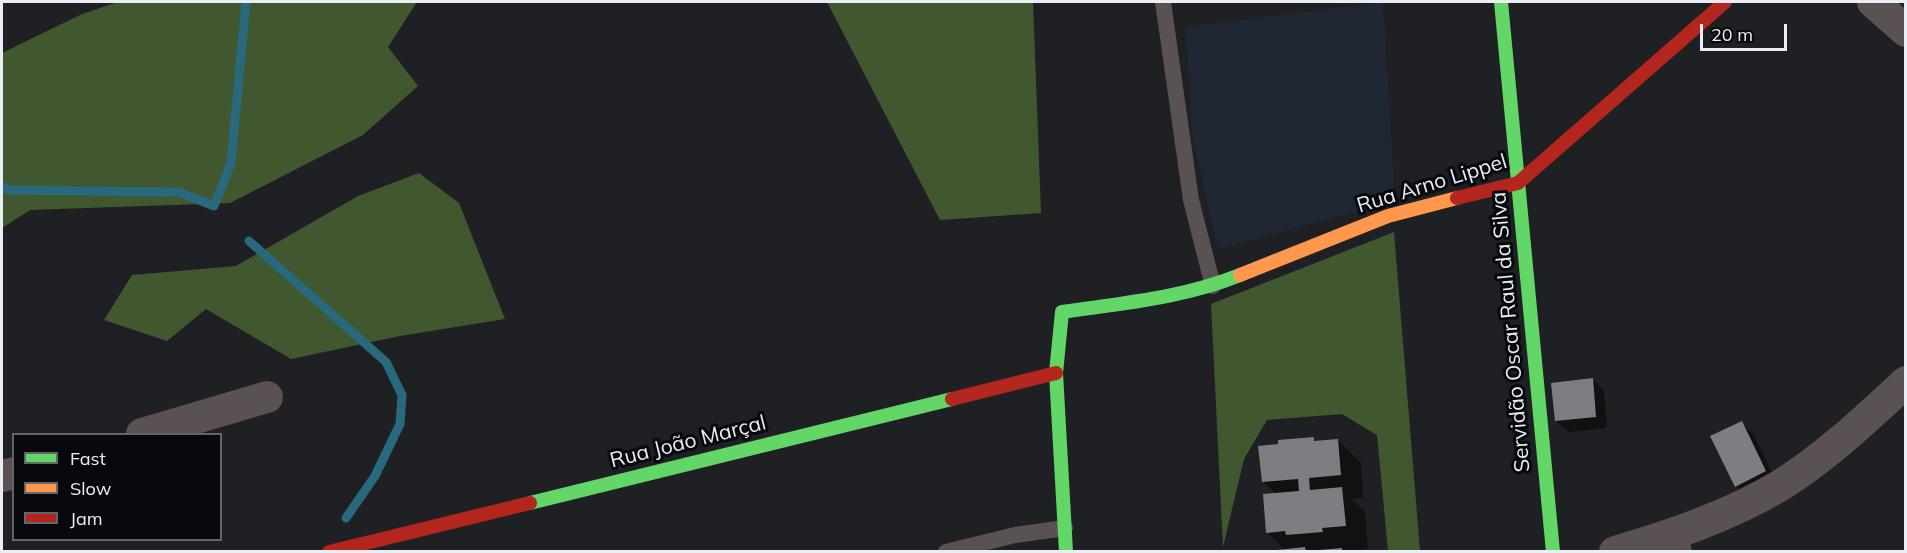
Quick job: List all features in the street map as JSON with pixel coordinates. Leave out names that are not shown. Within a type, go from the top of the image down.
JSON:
[{"type":"street","name":"Servidão Oscar Raul da Silva","points":[[1501,2],[1553,552]]},
{"type":"street","name":"Rua Arno Lippel","points":[[1056,373],[1062,312],[1167,297],[1213,286],[1388,216],[1518,183],[1725,2]]},
{"type":"street","points":[[1873,2],[1905,31]]},
{"type":"street","points":[[1056,373],[1066,552]]},
{"type":"street","name":"Rua João Marçal","points":[[329,552],[1056,373]]},
{"type":"street","points":[[1615,552],[1682,543],[1782,484],[1862,422],[1905,382]]},
{"type":"street","points":[[149,433],[267,397]]},
{"type":"lane","points":[[1163,2],[1191,200],[1213,286]]},
{"type":"lane","points":[[946,552],[1015,535],[1065,528]]},
{"type":"shaded area","points":[[1383,2],[1395,201],[1218,249],[1192,134],[1186,27]]},
{"type":"green space","points":[[118,2],[417,2],[388,47],[418,86],[363,135],[230,203],[30,210],[2,228],[2,53],[82,14]]},
{"type":"green space","points":[[827,2],[1033,2],[1041,213],[940,220]]},
{"type":"green space","points":[[419,173],[459,203],[505,319],[400,336],[291,359],[206,309],[167,341],[104,320],[132,275],[236,266],[358,196]]},
{"type":"green space","points":[[1394,232],[1420,551],[1388,551],[1377,435],[1342,414],[1267,420],[1244,459],[1223,547],[1211,304]]},
{"type":"building","points":[[1593,378],[1596,417],[1555,421],[1551,383]]},
{"type":"building","points":[[1742,421],[1766,471],[1735,487],[1710,436]]},
{"type":"building","points":[[1314,437],[1314,441],[1338,439],[1341,475],[1309,478],[1310,490],[1342,487],[1346,526],[1322,528],[1323,532],[1286,535],[1285,531],[1266,533],[1263,494],[1299,491],[1298,479],[1262,482],[1258,446],[1278,444],[1278,440]]},
{"type":"building","points":[[1305,547],[1306,552],[1277,552],[1277,550]]},
{"type":"building","points":[[1342,548],[1342,552],[1319,552],[1319,550]]},
{"type":"waterway","points":[[2,186],[7,190],[178,192],[214,206],[231,163],[246,2]]},
{"type":"waterway","points":[[249,241],[386,362],[402,395],[400,424],[375,476],[346,518]]},
{"type":"traffic: fast","points":[[1501,2],[1553,552]]},
{"type":"traffic: fast","points":[[1066,552],[1056,373],[1062,312],[1175,294],[1240,275]]},
{"type":"traffic: fast","points":[[530,503],[952,399]]},
{"type":"traffic: slow","points":[[1240,275],[1388,216],[1457,198]]},
{"type":"traffic: jam","points":[[1457,198],[1518,183],[1725,2]]},
{"type":"traffic: jam","points":[[952,399],[1056,373]]},
{"type":"traffic: jam","points":[[329,552],[530,503]]}]
